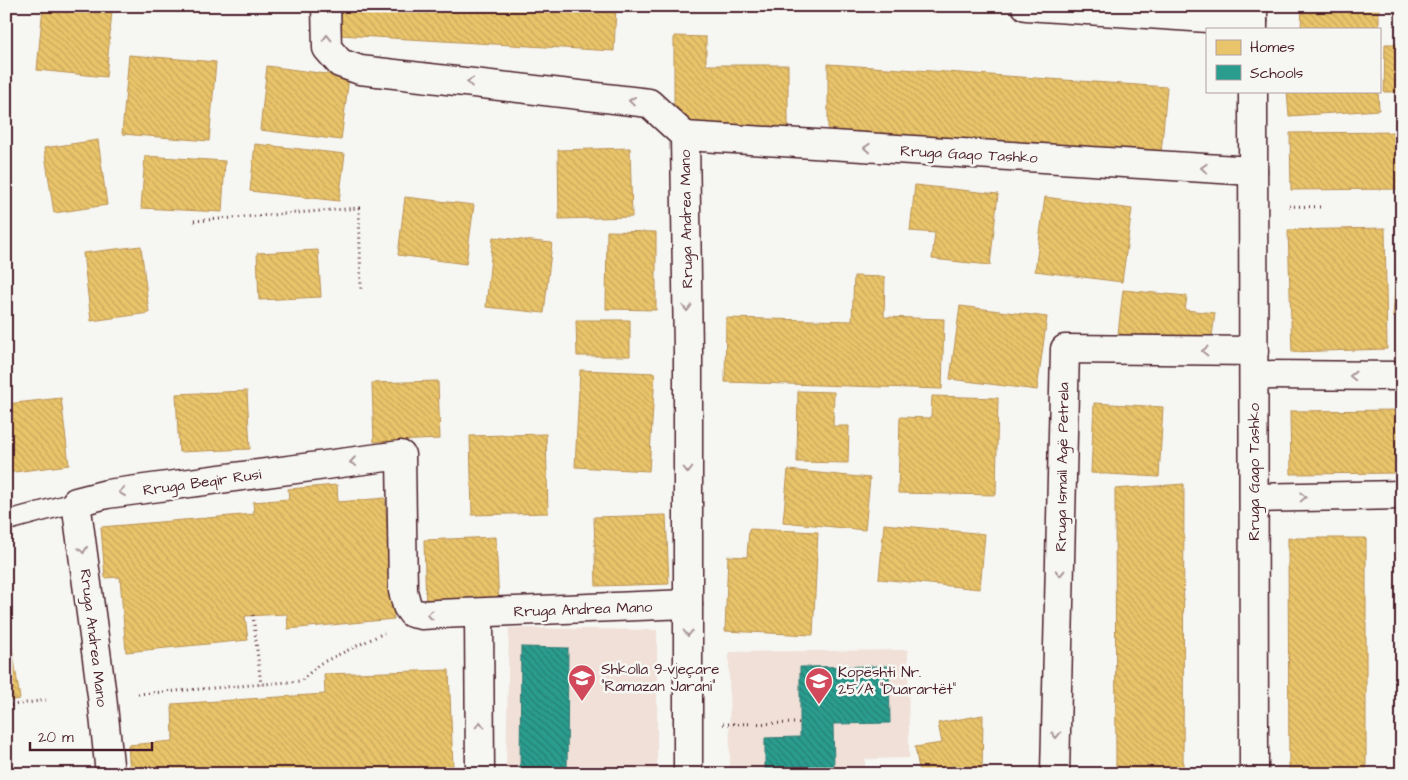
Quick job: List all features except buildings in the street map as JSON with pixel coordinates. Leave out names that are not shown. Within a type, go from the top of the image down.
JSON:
[{"type":"street","name":"Rruga Andrea Mano","points":[[326,6],[327,48],[340,63],[360,70],[649,103],[685,136],[688,353],[688,774]]},
{"type":"street","points":[[1026,6],[1253,19]]},
{"type":"street","name":"Rruga Gaqo Tashko","points":[[1253,92],[1254,774]]},
{"type":"street","name":"Rruga Gaqo Tashko","points":[[685,136],[1253,171]]},
{"type":"street","name":"Rruga Ismail Agë Petrela","points":[[1055,774],[1065,349],[1254,363]]},
{"type":"street","points":[[1254,363],[1402,376]]},
{"type":"street","name":"Rruga Beqir Rusi","points":[[76,502],[107,494],[401,455],[403,591],[407,606],[412,613],[422,615]]},
{"type":"street","points":[[1254,498],[1402,495]]},
{"type":"street","name":"Rruga Andrea Mano","points":[[76,502],[102,696],[110,774]]},
{"type":"street","name":"Rruga Andrea Mano","points":[[422,615],[688,604]]},
{"type":"street","points":[[479,613],[480,774]]},
{"type":"lane","name":"Rruga Beqir Rusi","points":[[6,521],[76,502]]},
{"type":"path","points":[[1283,206],[1321,207]]},
{"type":"path","points":[[194,221],[359,208],[361,290]]},
{"type":"path","points":[[253,615],[261,684]]},
{"type":"path","points":[[102,696],[301,681],[319,664],[422,615]]},
{"type":"path","points":[[6,706],[46,700]]},
{"type":"path","points":[[688,724],[800,723]]},
{"type":"shaded area","name":"Shkolla 9-vjeçare \"Ramazan Jarani\"","points":[[509,628],[657,630],[657,774],[506,774]]},
{"type":"shaded area","name":"Kopështi Nr. 25/A \"Duarartët\"","points":[[908,650],[909,758],[865,759],[865,774],[730,774],[729,652]]},
{"type":"place","name":"Shkolla 9-vjeçare \"Ramazan Jarani\"","points":[[582,702]]},
{"type":"place","name":"Kopështi Nr. 25/A \"Duarartët\"","points":[[819,705]]}]
